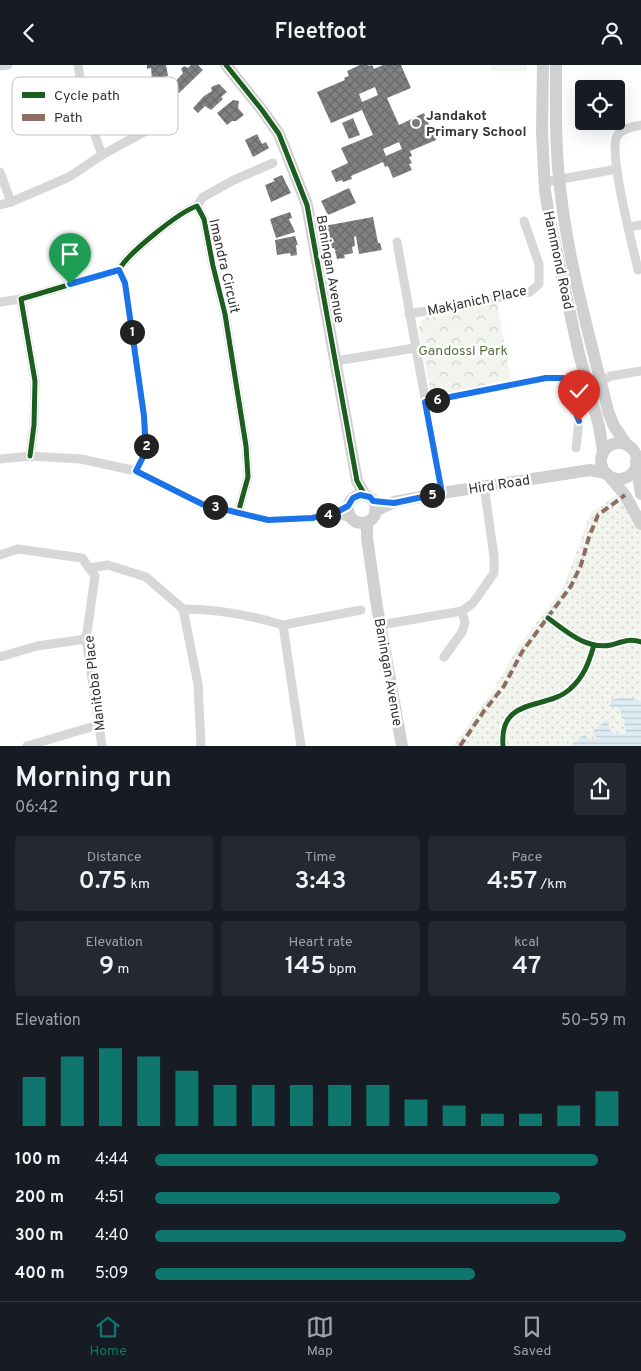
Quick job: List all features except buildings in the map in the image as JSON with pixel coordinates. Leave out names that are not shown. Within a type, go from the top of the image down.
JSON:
[{"type":"main road","name":"Baningan Avenue","points":[[226,65],[279,134],[307,205],[336,361],[402,746]]},
{"type":"main road","name":"Hammond Road","points":[[543,65],[542,132],[550,221],[579,354],[599,426],[603,453]]},
{"type":"main road","name":"Hammond Road","points":[[556,65],[559,180],[568,235],[608,411],[614,426],[626,445]]},
{"type":"main road","points":[[641,493],[634,452],[622,443],[611,445],[603,453],[601,465],[619,486],[641,524]]},
{"type":"main road","name":"Hird Road","points":[[574,472],[588,466],[603,453]]},
{"type":"main road","points":[[607,474],[620,478],[626,477],[631,473],[636,462]]},
{"type":"main road","name":"Hird Road","points":[[361,509],[442,493],[574,472],[596,470],[607,474]]},
{"type":"street","points":[[0,66],[8,65]]},
{"type":"street","points":[[638,270],[617,169],[614,143],[618,133],[628,127],[641,125]]},
{"type":"street","points":[[95,135],[102,155]]},
{"type":"street","points":[[0,205],[69,177],[102,155],[138,135]]},
{"type":"street","points":[[197,206],[203,197],[274,163]]},
{"type":"street","points":[[545,182],[617,169]]},
{"type":"street","points":[[0,172],[11,202]]},
{"type":"street","name":"Imandra Circuit","points":[[119,270],[123,263],[154,235],[187,209],[197,206],[204,219],[225,314],[246,446],[248,477],[238,513]]},
{"type":"street","name":"Makjanich Place","points":[[409,315],[530,292],[538,284],[539,264],[524,221]]},
{"type":"street","points":[[629,227],[641,225]]},
{"type":"street","points":[[397,242],[442,493]]},
{"type":"street","points":[[0,302],[21,299],[119,270],[125,283],[144,416],[146,451],[136,471]]},
{"type":"street","points":[[21,299],[35,381],[34,425],[30,456]]},
{"type":"street","points":[[336,361],[415,348]]},
{"type":"street","points":[[601,381],[611,376],[641,371]]},
{"type":"street","points":[[425,402],[546,378],[563,378],[579,421],[576,448]]},
{"type":"street","points":[[0,459],[30,456],[81,459],[136,471],[202,504],[268,520],[312,518],[361,509]]},
{"type":"street","points":[[380,625],[462,611],[473,603],[494,573],[494,556],[484,486]]},
{"type":"street","points":[[0,555],[18,549],[82,558],[89,569],[108,565],[146,577],[183,609],[198,684],[201,746]]},
{"type":"street","name":"Manitoba Place","points":[[89,569],[95,576],[86,639],[102,746]]},
{"type":"street","points":[[183,609],[206,609],[254,616],[283,625],[361,610]]},
{"type":"street","points":[[444,657],[462,632],[465,623],[462,611]]},
{"type":"street","points":[[283,625],[301,746]]},
{"type":"street","points":[[0,657],[37,647],[86,639]]},
{"type":"street","points":[[27,746],[98,725]]},
{"type":"green space","points":[[491,65],[527,65],[527,71],[491,71]]},
{"type":"green space","name":"Gandossi Park","points":[[497,303],[511,382],[440,395],[434,392],[430,388],[418,330],[422,319],[428,316]]},
{"type":"green space","points":[[622,492],[641,524],[641,746],[453,746],[495,687],[517,648],[563,588],[591,512]]},
{"type":"shaded area","points":[[625,697],[641,701],[641,746],[570,746],[585,735],[590,739],[602,739],[594,736],[593,731],[607,720],[614,734],[626,734],[621,711],[619,708],[610,706],[611,700]]},
{"type":"marked path","points":[[460,746],[504,686],[522,652],[571,586],[581,565],[598,515],[625,495]]},
{"type":"cycle path","points":[[226,65],[279,134],[307,205],[357,481],[365,495]]},
{"type":"cycle path","points":[[30,456],[34,425],[35,381],[21,299],[119,270],[132,254],[154,234],[178,216],[197,206],[204,219],[225,314],[246,446],[248,477],[238,513]]},
{"type":"cycle path","points":[[548,618],[569,634],[593,645],[611,645],[630,640],[641,642]]},
{"type":"cycle path","points":[[503,746],[504,730],[508,719],[516,711],[560,696],[570,689],[582,674],[594,645]]},
{"type":"place","name":"Jandakot Primary School","points":[[416,123]]},
{"type":"route","points":[[70,284],[119,270],[125,283],[144,416],[146,451],[136,471],[202,504],[268,520],[312,518],[335,513],[348,506],[353,498],[360,495],[370,497],[373,501],[394,503],[442,493],[425,402],[546,378],[563,378],[579,421]]}]
